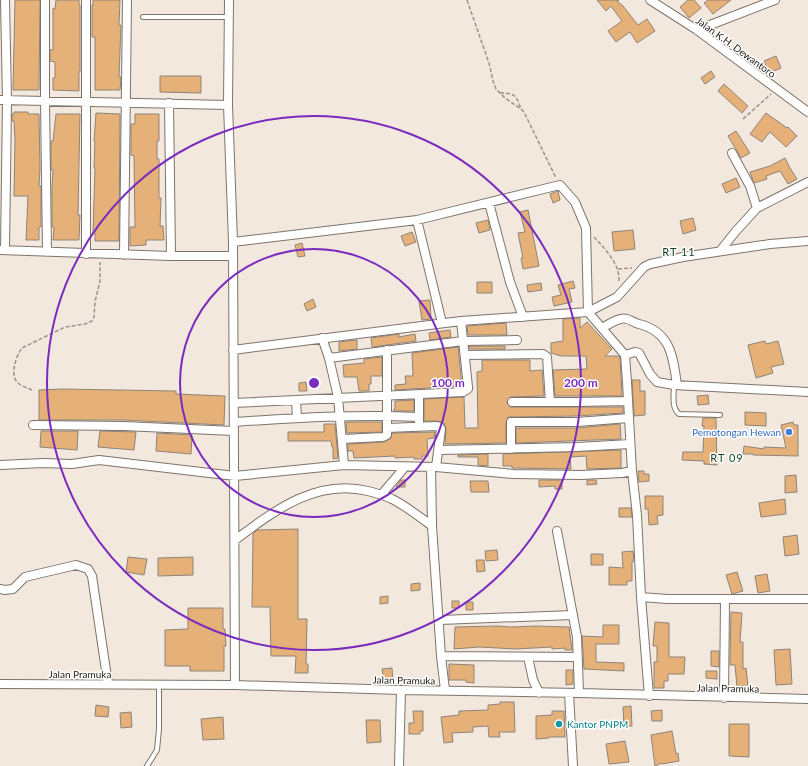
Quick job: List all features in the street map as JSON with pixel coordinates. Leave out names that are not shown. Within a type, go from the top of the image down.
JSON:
[{"type":"street","points":[[5,0],[2,250],[124,255],[233,256]]},
{"type":"street","points":[[45,0],[47,252]]},
{"type":"street","points":[[86,0],[86,254]]},
{"type":"street","points":[[124,255],[126,0]]},
{"type":"street","points":[[229,0],[228,105],[233,242],[236,685]]},
{"type":"street","name":"Jalan K.H. Dewantoro","points":[[650,0],[697,30],[808,112]]},
{"type":"street","points":[[697,30],[775,0]]},
{"type":"street","points":[[4,100],[228,105]]},
{"type":"street","points":[[169,103],[171,256]]},
{"type":"street","points":[[732,153],[750,186],[757,208]]},
{"type":"street","points":[[720,251],[757,208],[808,182]]},
{"type":"street","points":[[233,242],[417,220],[560,185],[575,202],[586,228],[588,312],[625,355],[630,444],[637,515],[641,597],[649,696]]},
{"type":"street","points":[[489,202],[510,282],[524,317]]},
{"type":"street","points":[[417,220],[442,323]]},
{"type":"street","points":[[233,350],[442,323],[588,312],[617,297],[644,267],[650,264],[720,251],[770,244],[808,241]]},
{"type":"street","points":[[602,328],[620,319],[626,318],[658,332],[664,339],[673,357],[676,385]]},
{"type":"street","points":[[234,403],[338,397],[460,393],[468,387],[461,321]]},
{"type":"street","points":[[322,338],[329,358],[338,397],[344,465]]},
{"type":"street","points":[[329,358],[464,341],[517,340]]},
{"type":"street","points":[[342,438],[385,436],[387,434],[388,350]]},
{"type":"street","points":[[625,355],[635,352],[639,353],[650,374],[657,382],[676,385],[808,392]]},
{"type":"street","points":[[465,355],[543,354],[547,357],[550,402]]},
{"type":"street","points":[[419,395],[419,427]]},
{"type":"street","points":[[296,400],[297,418]]},
{"type":"street","points":[[512,402],[628,401]]},
{"type":"street","points":[[234,422],[340,416],[419,417]]},
{"type":"street","points":[[511,448],[511,422],[577,422],[629,418]]},
{"type":"street","points":[[33,425],[123,426],[234,431]]},
{"type":"street","points":[[387,428],[437,426],[441,429],[439,450],[434,467],[432,526],[440,620],[441,656],[445,690]]},
{"type":"street","points":[[439,450],[630,444]]},
{"type":"street","points":[[0,465],[43,463],[72,464],[99,460],[235,476],[344,465],[434,467],[514,474],[581,475],[622,473],[632,471]]},
{"type":"street","points":[[381,495],[405,467]]},
{"type":"street","points":[[235,540],[268,515],[291,502],[312,493],[342,488],[357,488],[393,500],[432,526]]},
{"type":"street","points":[[557,531],[577,638],[579,693]]},
{"type":"street","points":[[0,589],[13,589],[25,577],[76,565],[88,569],[92,576],[108,684]]},
{"type":"street","points":[[641,597],[667,599],[808,599]]},
{"type":"street","points":[[724,698],[725,599]]},
{"type":"street","points":[[440,620],[573,615]]},
{"type":"street","points":[[441,656],[577,658]]},
{"type":"street","points":[[528,657],[533,680],[540,693]]},
{"type":"street","name":"Jalan Pramuka","points":[[0,684],[236,685],[808,699]]},
{"type":"street","points":[[399,766],[401,690]]},
{"type":"street","points":[[569,693],[573,766]]},
{"type":"lane","points":[[143,17],[229,18]]},
{"type":"lane","points":[[676,385],[674,406],[675,411],[679,414],[720,415]]},
{"type":"lane","points":[[147,766],[157,750],[160,729],[159,684]]},
{"type":"path","points":[[468,0],[496,89],[505,98],[521,108]]},
{"type":"path","points":[[743,119],[777,89]]},
{"type":"path","points":[[500,93],[511,93],[515,95],[560,185]]},
{"type":"path","points":[[586,228],[607,251],[617,269],[619,277],[617,297]]},
{"type":"path","points":[[32,390],[18,383],[16,379],[15,361],[18,354],[22,348],[65,327],[85,324],[92,321],[94,317],[94,302],[100,281],[101,254]]},
{"type":"building","points":[[15,0],[40,0],[39,90],[13,90]]},
{"type":"building","points":[[56,0],[79,0],[79,91],[53,90],[55,62],[50,61],[50,50],[53,50],[53,8],[55,9]]},
{"type":"building","points":[[93,0],[120,0],[120,90],[95,90],[95,37],[92,37]]},
{"type":"building","points":[[597,0],[619,0],[617,1],[623,6],[638,25],[647,19],[655,31],[637,43],[630,32],[616,42],[608,31],[622,21],[611,6],[606,11]]},
{"type":"building","points":[[688,0],[694,0],[701,8],[689,18],[680,7]]},
{"type":"building","points":[[708,0],[731,0],[713,14],[704,3]]},
{"type":"building","points":[[776,56],[781,68],[769,73],[764,61]]},
{"type":"building","points":[[711,71],[715,77],[705,84],[701,78]]},
{"type":"building","points":[[160,76],[201,76],[201,93],[160,92]]},
{"type":"building","points":[[724,84],[748,106],[742,113],[718,91]]},
{"type":"building","points":[[14,112],[39,114],[39,186],[41,186],[41,227],[39,227],[39,240],[26,240],[28,196],[14,196],[15,139],[12,114],[14,114]]},
{"type":"building","points":[[96,113],[120,114],[119,241],[95,241],[95,233],[93,233],[95,168],[94,141]]},
{"type":"building","points":[[766,113],[787,128],[788,127],[797,136],[786,147],[770,132],[762,142],[750,134]]},
{"type":"building","points":[[56,114],[80,114],[79,240],[53,240],[53,170],[51,170],[51,141],[53,141]]},
{"type":"building","points":[[135,114],[159,114],[157,159],[159,159],[159,198],[161,198],[160,226],[163,226],[164,240],[146,240],[146,245],[130,246],[130,227],[135,227],[134,156],[131,155],[131,124],[135,124]]},
{"type":"building","points":[[736,131],[750,153],[741,158],[728,136]]},
{"type":"building","points":[[785,158],[797,179],[788,184],[780,171],[766,176],[767,179],[754,183],[750,172],[770,166]]},
{"type":"building","points":[[736,178],[740,187],[726,193],[722,184]]},
{"type":"building","points":[[558,191],[560,200],[553,203],[550,194]]},
{"type":"building","points":[[528,210],[539,266],[523,269],[521,258],[523,258],[518,233],[525,232],[520,212]]},
{"type":"building","points":[[693,218],[696,230],[683,234],[680,221]]},
{"type":"building","points":[[488,220],[490,230],[479,233],[476,223]]},
{"type":"building","points":[[633,230],[635,249],[614,251],[612,232]]},
{"type":"building","points":[[412,232],[416,242],[405,246],[401,236]]},
{"type":"building","points":[[302,243],[305,256],[298,257],[295,245]]},
{"type":"building","points":[[573,281],[575,288],[569,289],[572,302],[554,306],[552,297],[561,295],[558,285]]},
{"type":"building","points":[[477,282],[492,282],[492,293],[477,293]]},
{"type":"building","points":[[541,283],[542,290],[528,292],[527,285]]},
{"type":"building","points":[[313,299],[316,307],[307,311],[304,304]]},
{"type":"building","points":[[430,300],[431,319],[422,320],[419,301]]},
{"type":"building","points":[[580,318],[580,328],[587,322],[612,349],[605,356],[620,357],[622,396],[555,396],[553,370],[587,369],[586,356],[561,356],[551,353],[551,343],[563,341],[563,319]]},
{"type":"building","points":[[506,323],[507,335],[468,335],[467,326]]},
{"type":"building","points":[[450,330],[451,337],[430,340],[429,333]]},
{"type":"building","points":[[399,334],[399,337],[415,334],[416,341],[372,347],[371,338]]},
{"type":"building","points":[[357,340],[357,349],[339,351],[339,342]]},
{"type":"building","points":[[765,341],[766,344],[778,341],[784,364],[771,367],[773,373],[756,378],[748,345]]},
{"type":"building","points":[[469,346],[505,346],[505,349],[470,349]]},
{"type":"building","points":[[458,347],[462,386],[395,390],[395,385],[406,384],[405,376],[413,376],[412,353]]},
{"type":"building","points":[[382,357],[382,376],[371,376],[369,391],[359,391],[357,377],[344,377],[343,365],[364,363],[364,359]]},
{"type":"building","points":[[482,360],[530,360],[530,371],[542,370],[544,396],[510,397],[507,402],[510,407],[623,407],[623,413],[577,416],[508,417],[506,422],[506,443],[445,444],[446,429],[444,423],[437,421],[424,421],[424,399],[464,397],[465,428],[478,428],[477,372],[482,371]]},
{"type":"building","points":[[632,380],[640,380],[640,391],[645,391],[645,415],[634,416]]},
{"type":"building","points":[[306,382],[307,391],[299,391],[299,383]]},
{"type":"building","points":[[39,390],[176,391],[176,394],[225,396],[224,425],[123,420],[39,420]]},
{"type":"building","points":[[708,395],[709,404],[698,405],[697,396]]},
{"type":"building","points":[[414,400],[414,411],[394,411],[395,401]]},
{"type":"building","points":[[745,412],[766,413],[766,426],[745,425]]},
{"type":"building","points":[[703,418],[716,418],[717,465],[704,464],[704,461],[682,460],[683,452],[703,452]]},
{"type":"building","points":[[346,422],[382,422],[382,432],[347,433]]},
{"type":"building","points":[[793,422],[794,425],[798,425],[798,456],[743,454],[744,446],[764,449],[764,447],[786,448],[781,425]]},
{"type":"building","points":[[324,424],[335,424],[338,458],[333,459],[333,447],[331,441],[288,441],[288,432],[324,432]]},
{"type":"building","points":[[620,424],[621,439],[516,443],[516,428],[577,428]]},
{"type":"building","points":[[41,431],[78,431],[77,450],[40,447]]},
{"type":"building","points":[[100,431],[136,432],[134,450],[98,447]]},
{"type":"building","points":[[435,432],[434,438],[427,439],[428,456],[422,456],[422,459],[414,459],[414,457],[395,458],[395,456],[354,458],[353,451],[348,451],[348,444],[384,442],[391,438],[392,433]]},
{"type":"building","points":[[157,433],[192,435],[191,454],[156,451]]},
{"type":"building","points":[[621,450],[621,468],[587,469],[586,456],[570,457],[571,469],[512,468],[512,466],[503,466],[503,454]]},
{"type":"building","points":[[488,454],[488,466],[478,465],[478,457],[458,457],[458,455]]},
{"type":"building","points":[[638,471],[644,471],[644,474],[649,474],[649,481],[639,482]]},
{"type":"building","points":[[796,475],[797,492],[785,493],[785,476]]},
{"type":"building","points":[[401,480],[405,480],[405,487],[396,487]]},
{"type":"building","points":[[539,480],[562,480],[562,489],[555,489],[555,486],[539,487]]},
{"type":"building","points":[[587,480],[596,480],[597,484],[587,485]]},
{"type":"building","points":[[470,481],[488,481],[489,492],[471,492]]},
{"type":"building","points":[[645,496],[663,496],[663,515],[657,516],[658,524],[649,525],[648,509],[645,509]]},
{"type":"building","points":[[785,499],[786,514],[761,517],[759,503]]},
{"type":"building","points":[[619,508],[631,508],[632,517],[619,517]]},
{"type":"building","points":[[298,529],[298,619],[307,619],[306,664],[308,664],[308,673],[295,673],[296,656],[271,656],[270,607],[252,607],[253,534],[257,530]]},
{"type":"building","points":[[797,535],[799,554],[785,556],[783,537]]},
{"type":"building","points":[[497,550],[498,560],[486,561],[485,551]]},
{"type":"building","points":[[633,551],[634,561],[632,562],[632,581],[627,581],[627,585],[609,585],[609,567],[623,568],[622,552]]},
{"type":"building","points":[[591,554],[603,554],[603,565],[591,565]]},
{"type":"building","points":[[128,557],[147,559],[144,575],[126,572]]},
{"type":"building","points":[[193,557],[193,575],[158,576],[158,558]]},
{"type":"building","points":[[476,560],[484,560],[485,571],[477,572]]},
{"type":"building","points":[[737,572],[743,591],[732,594],[726,575]]},
{"type":"building","points":[[767,574],[770,591],[758,593],[755,576]]},
{"type":"building","points":[[420,583],[420,590],[411,591],[411,584]]},
{"type":"building","points":[[388,596],[388,603],[380,604],[380,597]]},
{"type":"building","points":[[452,601],[459,601],[459,608],[452,608]]},
{"type":"building","points":[[466,602],[473,602],[473,610],[466,610]]},
{"type":"building","points":[[188,608],[223,608],[223,629],[225,629],[226,646],[224,646],[224,671],[190,671],[190,666],[165,666],[165,630],[188,629]]},
{"type":"building","points":[[731,612],[742,613],[740,642],[743,642],[743,669],[746,668],[748,686],[737,687],[735,665],[730,665]]},
{"type":"building","points":[[655,622],[669,623],[669,657],[685,657],[684,674],[668,674],[668,681],[664,681],[664,688],[654,688],[654,662],[657,662],[657,646],[653,646]]},
{"type":"building","points":[[603,625],[619,625],[619,644],[596,644],[596,662],[624,663],[624,671],[584,669],[582,636],[603,637]]},
{"type":"building","points":[[455,627],[569,627],[572,650],[565,650],[565,648],[552,649],[552,647],[516,649],[479,647],[454,649]]},
{"type":"building","points":[[790,649],[792,684],[776,685],[774,650]]},
{"type":"building","points":[[711,651],[719,651],[719,667],[711,666]]},
{"type":"building","points":[[449,664],[474,665],[474,683],[466,682],[466,680],[449,680]]},
{"type":"building","points":[[392,668],[393,680],[384,680],[382,669]]},
{"type":"building","points":[[566,670],[573,670],[573,684],[566,685]]},
{"type":"building","points":[[706,671],[717,671],[717,679],[706,678]]},
{"type":"building","points":[[500,702],[514,702],[515,732],[499,732],[500,737],[489,737],[488,726],[473,727],[473,732],[452,733],[453,742],[444,743],[441,717],[459,715],[459,711],[488,710],[488,705],[500,704]]},
{"type":"building","points":[[96,705],[109,707],[108,717],[95,716]]},
{"type":"building","points":[[631,706],[632,726],[624,726],[623,707]]},
{"type":"building","points":[[662,710],[662,721],[652,721],[651,711]]},
{"type":"building","points":[[413,711],[423,711],[423,731],[420,731],[420,734],[409,734],[409,723],[414,723]]},
{"type":"building","points":[[552,711],[564,711],[565,737],[536,739],[536,716],[552,715]]},
{"type":"building","points":[[131,712],[132,727],[121,728],[120,713]]},
{"type":"building","points":[[223,717],[224,739],[203,740],[201,719]]},
{"type":"building","points":[[366,720],[380,720],[381,742],[367,743]]},
{"type":"building","points":[[729,724],[749,724],[749,757],[729,756]]},
{"type":"building","points":[[672,731],[676,754],[678,753],[679,761],[662,763],[655,766],[651,735]]},
{"type":"building","points":[[625,741],[629,762],[609,764],[606,744]]},
{"type":"place","name":"Pemotongan Hewan","points":[[789,432]]},
{"type":"place","name":"Kantor PNPM","points":[[559,724]]},
{"type":"district","name":"RT 11","points":[[679,252]]},
{"type":"district","name":"RT 09","points":[[727,458]]}]
